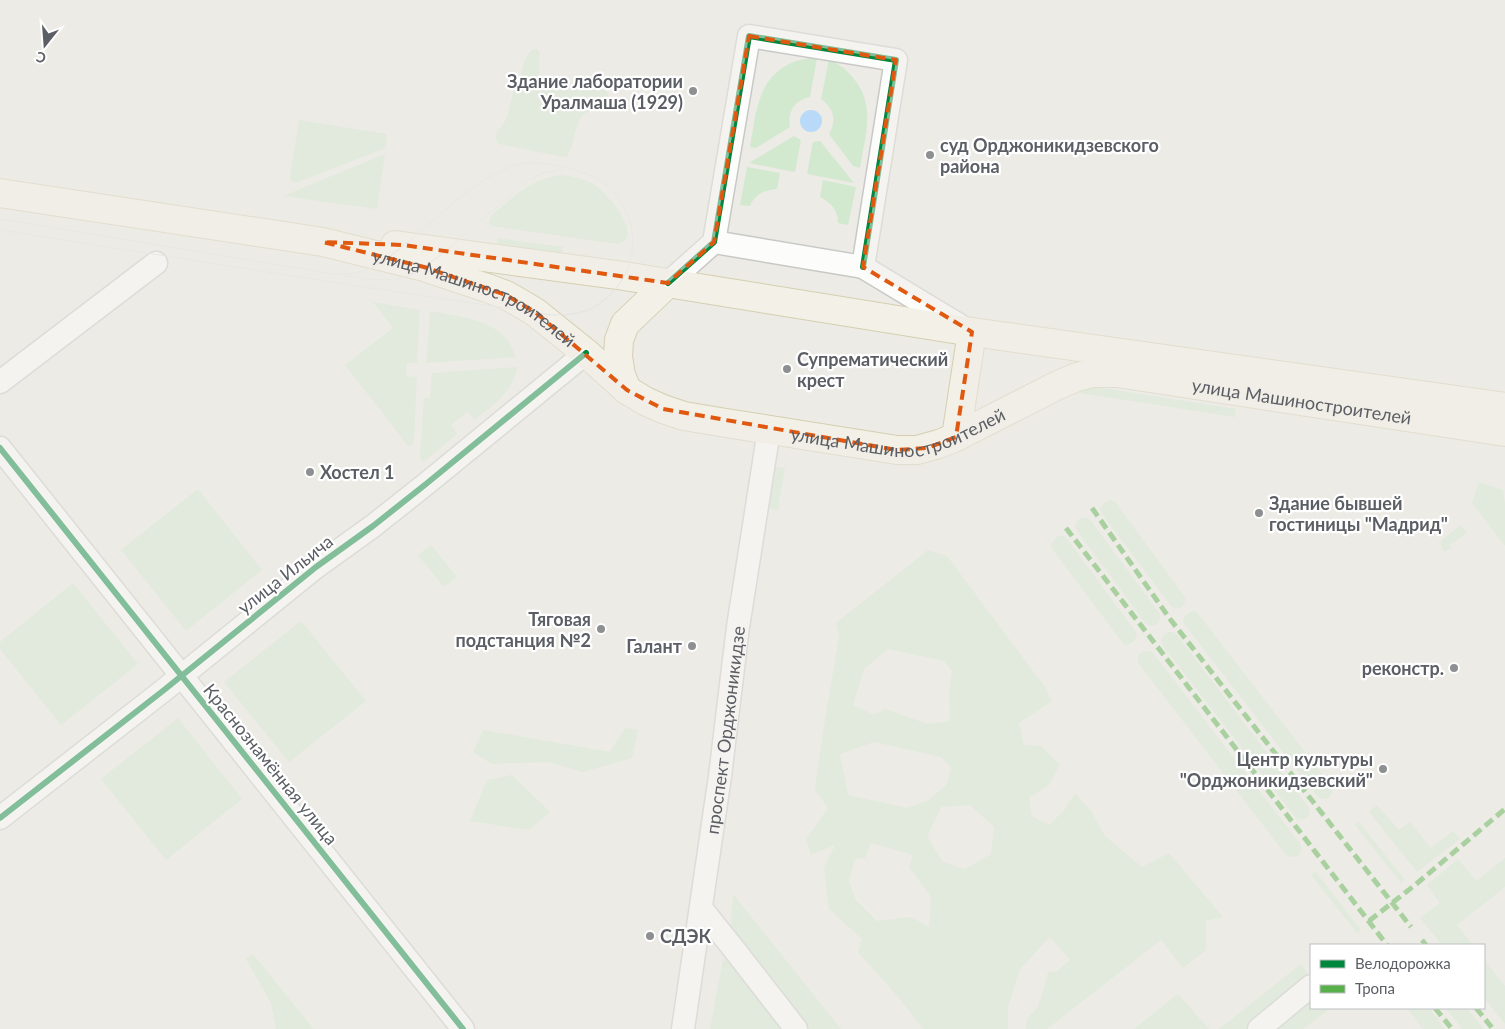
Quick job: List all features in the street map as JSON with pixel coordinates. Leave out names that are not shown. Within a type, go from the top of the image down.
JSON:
[{"type":"main road","name":"улица Машиностроителей","points":[[0,193],[323,242],[424,267],[506,295],[535,312],[628,390],[645,401],[684,416],[769,430],[902,451],[928,448],[956,437],[1058,385],[1093,373],[1117,374],[1505,432]]},
{"type":"main road","name":"улица Машиностроителей","points":[[323,242],[403,245],[668,283],[972,332],[1505,407]]},
{"type":"main road","points":[[586,353],[625,324],[668,283]]},
{"type":"main road","points":[[625,324],[619,340],[618,357],[621,374],[628,390]]},
{"type":"main road","points":[[956,437],[972,332]]},
{"type":"street","points":[[668,283],[714,242],[749,36],[896,60],[863,267]]},
{"type":"street","points":[[714,242],[863,267],[972,332]]},
{"type":"street","points":[[0,382],[156,263]]},
{"type":"street","name":"улица Ильича","points":[[0,818],[316,567],[373,526],[426,484],[586,353]]},
{"type":"street","name":"проспект Орджоникидзе","points":[[683,1029],[720,776],[738,627],[769,430]]},
{"type":"street","name":"Краснознамённая улица","points":[[0,448],[463,1029]]},
{"type":"street","points":[[701,908],[796,1029]]},
{"type":"street","points":[[1259,1029],[1310,987]]},
{"type":"highlighted area","points":[[749,36],[896,60],[863,267],[972,332],[956,437],[927,448],[897,450],[663,409],[627,390],[535,312],[506,295],[424,267],[323,242],[403,245],[668,283],[714,242]]},
{"type":"green space","points":[[533,49],[537,49],[540,52],[539,75],[541,80],[602,89],[607,92],[608,96],[602,108],[587,112],[582,116],[567,156],[563,157],[499,144],[497,140],[496,136],[505,122],[515,87],[519,85],[525,61]]},
{"type":"green space","points":[[817,58],[810,97],[805,98],[793,107],[789,121],[790,127],[756,148],[750,147],[759,103],[770,79],[793,62]]},
{"type":"green space","points":[[829,60],[840,65],[849,73],[861,89],[865,100],[867,122],[860,168],[853,166],[829,134],[833,124],[833,115],[829,106],[821,99]]},
{"type":"green space","points":[[299,120],[387,134],[386,148],[295,183],[291,180],[290,176]]},
{"type":"green space","points":[[794,136],[801,140],[795,172],[749,163]]},
{"type":"green space","points":[[820,141],[854,183],[807,174],[813,142]]},
{"type":"green space","points":[[385,154],[377,209],[283,196]]},
{"type":"green space","points":[[747,167],[780,173],[777,189],[761,193],[754,198],[750,206],[740,205]]},
{"type":"green space","points":[[563,175],[588,182],[596,186],[608,197],[622,215],[626,225],[628,233],[625,240],[618,244],[491,226],[489,222],[493,214],[524,189],[546,178]]},
{"type":"green space","points":[[823,180],[856,187],[848,225],[838,223],[837,214],[833,207],[820,197]]},
{"type":"green space","points":[[498,238],[563,247],[560,257],[496,248]]},
{"type":"green space","points":[[373,302],[420,310],[417,363],[407,363],[406,376],[417,377],[414,439],[409,447],[345,365],[393,328]]},
{"type":"green space","points":[[430,311],[479,321],[488,325],[506,338],[516,357],[426,363]]},
{"type":"green space","points":[[517,367],[512,384],[501,398],[474,420],[468,412],[451,425],[457,434],[426,460],[422,461],[420,457],[424,398],[430,398],[432,373]]},
{"type":"green space","points":[[1090,386],[1236,409],[1235,417],[1080,393],[1082,389]]},
{"type":"green space","points":[[774,466],[785,468],[778,510],[767,508]]},
{"type":"green space","points":[[1479,482],[1503,490],[1505,546],[1472,503]]},
{"type":"green space","points":[[198,489],[262,570],[186,631],[121,550]]},
{"type":"green space","points":[[1112,500],[1185,597],[1181,607],[1174,608],[1171,606],[1102,514],[1100,509],[1102,505]]},
{"type":"green space","points":[[1082,518],[1088,518],[1091,521],[1160,614],[1160,620],[1157,624],[1152,626],[1146,624],[1077,531],[1075,526]]},
{"type":"green space","points":[[1461,525],[1467,533],[1450,545],[1451,548],[1444,552],[1440,544],[1442,540]]},
{"type":"green space","points":[[1058,536],[1064,536],[1067,539],[1136,632],[1133,643],[1126,645],[1122,642],[1053,550],[1051,545]]},
{"type":"green space","points":[[431,545],[457,577],[444,587],[418,555]]},
{"type":"green space","points":[[928,550],[947,556],[1045,687],[1052,701],[1019,723],[1024,745],[1041,746],[1060,765],[1049,785],[1029,798],[1032,816],[1049,825],[1065,809],[1075,793],[1091,811],[1105,836],[1142,867],[1169,853],[1223,917],[1206,921],[1206,950],[1183,968],[1161,940],[1047,1029],[1026,1029],[1027,1018],[1037,1008],[1048,972],[1056,972],[1070,960],[1050,937],[1020,969],[1008,1007],[1008,1029],[923,1029],[899,998],[858,952],[862,939],[829,909],[824,868],[835,845],[811,855],[806,839],[828,808],[815,790],[839,636],[836,623]],"holes":[[[888,649],[944,661],[952,671],[949,693],[950,721],[928,724],[885,709],[874,715],[853,705],[864,669]],[[874,742],[941,757],[951,768],[947,784],[929,800],[907,808],[848,795],[840,754]],[[970,805],[994,827],[991,854],[965,869],[943,862],[927,837],[941,807]],[[871,843],[913,855],[909,867],[931,897],[929,927],[911,917],[877,921],[856,900],[849,881],[855,859],[865,858]]]},
{"type":"green space","points":[[73,583],[138,664],[61,725],[0,649],[0,642]]},
{"type":"green space","points":[[1196,611],[1332,787],[1332,793],[1329,797],[1324,799],[1318,797],[1185,625],[1183,620],[1185,616]]},
{"type":"green space","points":[[301,621],[366,701],[289,762],[224,682]]},
{"type":"green space","points":[[1168,632],[1173,632],[1177,635],[1309,808],[1309,814],[1306,818],[1298,819],[1295,817],[1163,646],[1161,641]]},
{"type":"green space","points":[[1144,651],[1153,653],[1301,845],[1301,851],[1298,856],[1286,855],[1139,664],[1137,659],[1139,654]]},
{"type":"green space","points":[[178,718],[242,799],[166,860],[101,779]]},
{"type":"green space","points":[[625,728],[638,730],[632,758],[583,772],[548,762],[492,764],[473,752],[483,730],[610,752]]},
{"type":"green space","points":[[512,775],[550,812],[529,830],[470,821],[487,780]]},
{"type":"green space","points":[[1377,805],[1399,830],[1410,822],[1431,848],[1453,831],[1460,839],[1417,872],[1369,812]]},
{"type":"green space","points":[[1359,822],[1405,880],[1401,883],[1355,825]]},
{"type":"green space","points":[[1505,858],[1505,887],[1457,925],[1472,944],[1441,944],[1420,918],[1440,903],[1427,885],[1458,859],[1476,881]]},
{"type":"green space","points":[[1315,871],[1361,930],[1357,933],[1311,875]]},
{"type":"green space","points":[[733,894],[841,1029],[807,1029],[730,930]]},
{"type":"green space","points":[[253,954],[314,1029],[276,1029],[271,1003],[246,959]]},
{"type":"green space","points":[[723,959],[731,962],[781,1029],[710,1029]]},
{"type":"green space","points":[[1485,960],[1505,986],[1505,1024],[1485,999]]},
{"type":"green space","points":[[1301,964],[1310,977],[1310,979],[1246,1029],[1219,1029]]},
{"type":"green space","points":[[1178,994],[1209,1029],[1134,1029]]},
{"type":"green space","points":[[1310,1000],[1310,1009],[1330,1009],[1303,1029],[1273,1029]]},
{"type":"green space","points":[[1408,1009],[1430,1009],[1445,1029],[1423,1029]]},
{"type":"green space","points":[[1447,1009],[1468,1009],[1484,1029],[1462,1029]]},
{"type":"water","points":[[811,110],[819,113],[822,121],[819,129],[811,132],[803,129],[800,121],[803,113]]},
{"type":"tram line","points":[[0,230],[552,315],[571,314],[588,310],[599,304],[613,292],[624,277],[630,261],[633,244],[631,227],[626,210],[616,195],[595,178],[580,171],[554,165],[537,163],[516,165],[495,174],[473,188],[390,256],[371,268],[357,273],[334,274]]},
{"type":"tram line","points":[[0,219],[365,279],[396,280],[415,273],[445,252],[527,181],[542,173],[562,170]]},
{"type":"marked path","points":[[1092,508],[1170,619],[1411,927]]},
{"type":"marked path","points":[[1066,528],[1386,944]]},
{"type":"marked path","points":[[1369,921],[1505,809]]},
{"type":"marked path","points":[[1422,940],[1425,944]]},
{"type":"marked path","points":[[1436,1009],[1452,1029]]},
{"type":"marked path","points":[[1477,1009],[1493,1029]]},
{"type":"cycle path","points":[[668,283],[714,242],[749,36],[896,60],[863,267]]},
{"type":"cycle path","points":[[0,818],[164,690],[316,567],[373,526],[426,484],[586,353]]},
{"type":"cycle path","points":[[0,448],[463,1029]]},
{"type":"place","name":"Здание лаборатории Уралмаша (1929)","points":[[693,91]]},
{"type":"place","name":"суд Орджоникидзевского района","points":[[930,155]]},
{"type":"place","name":"Супрематический крест","points":[[787,369]]},
{"type":"place","name":"Хостел 1","points":[[310,472]]},
{"type":"place","name":"Здание бывшей гостиницы \"Мадрид\"","points":[[1259,513]]},
{"type":"place","name":"Тяговая подстанция №2","points":[[601,629]]},
{"type":"place","name":"Галант","points":[[692,646]]},
{"type":"place","name":"реконстр.","points":[[1454,668]]},
{"type":"place","name":"Центр культуры \"Орджоникидзевский\"","points":[[1383,769]]},
{"type":"place","name":"СДЭК","points":[[650,936]]}]
